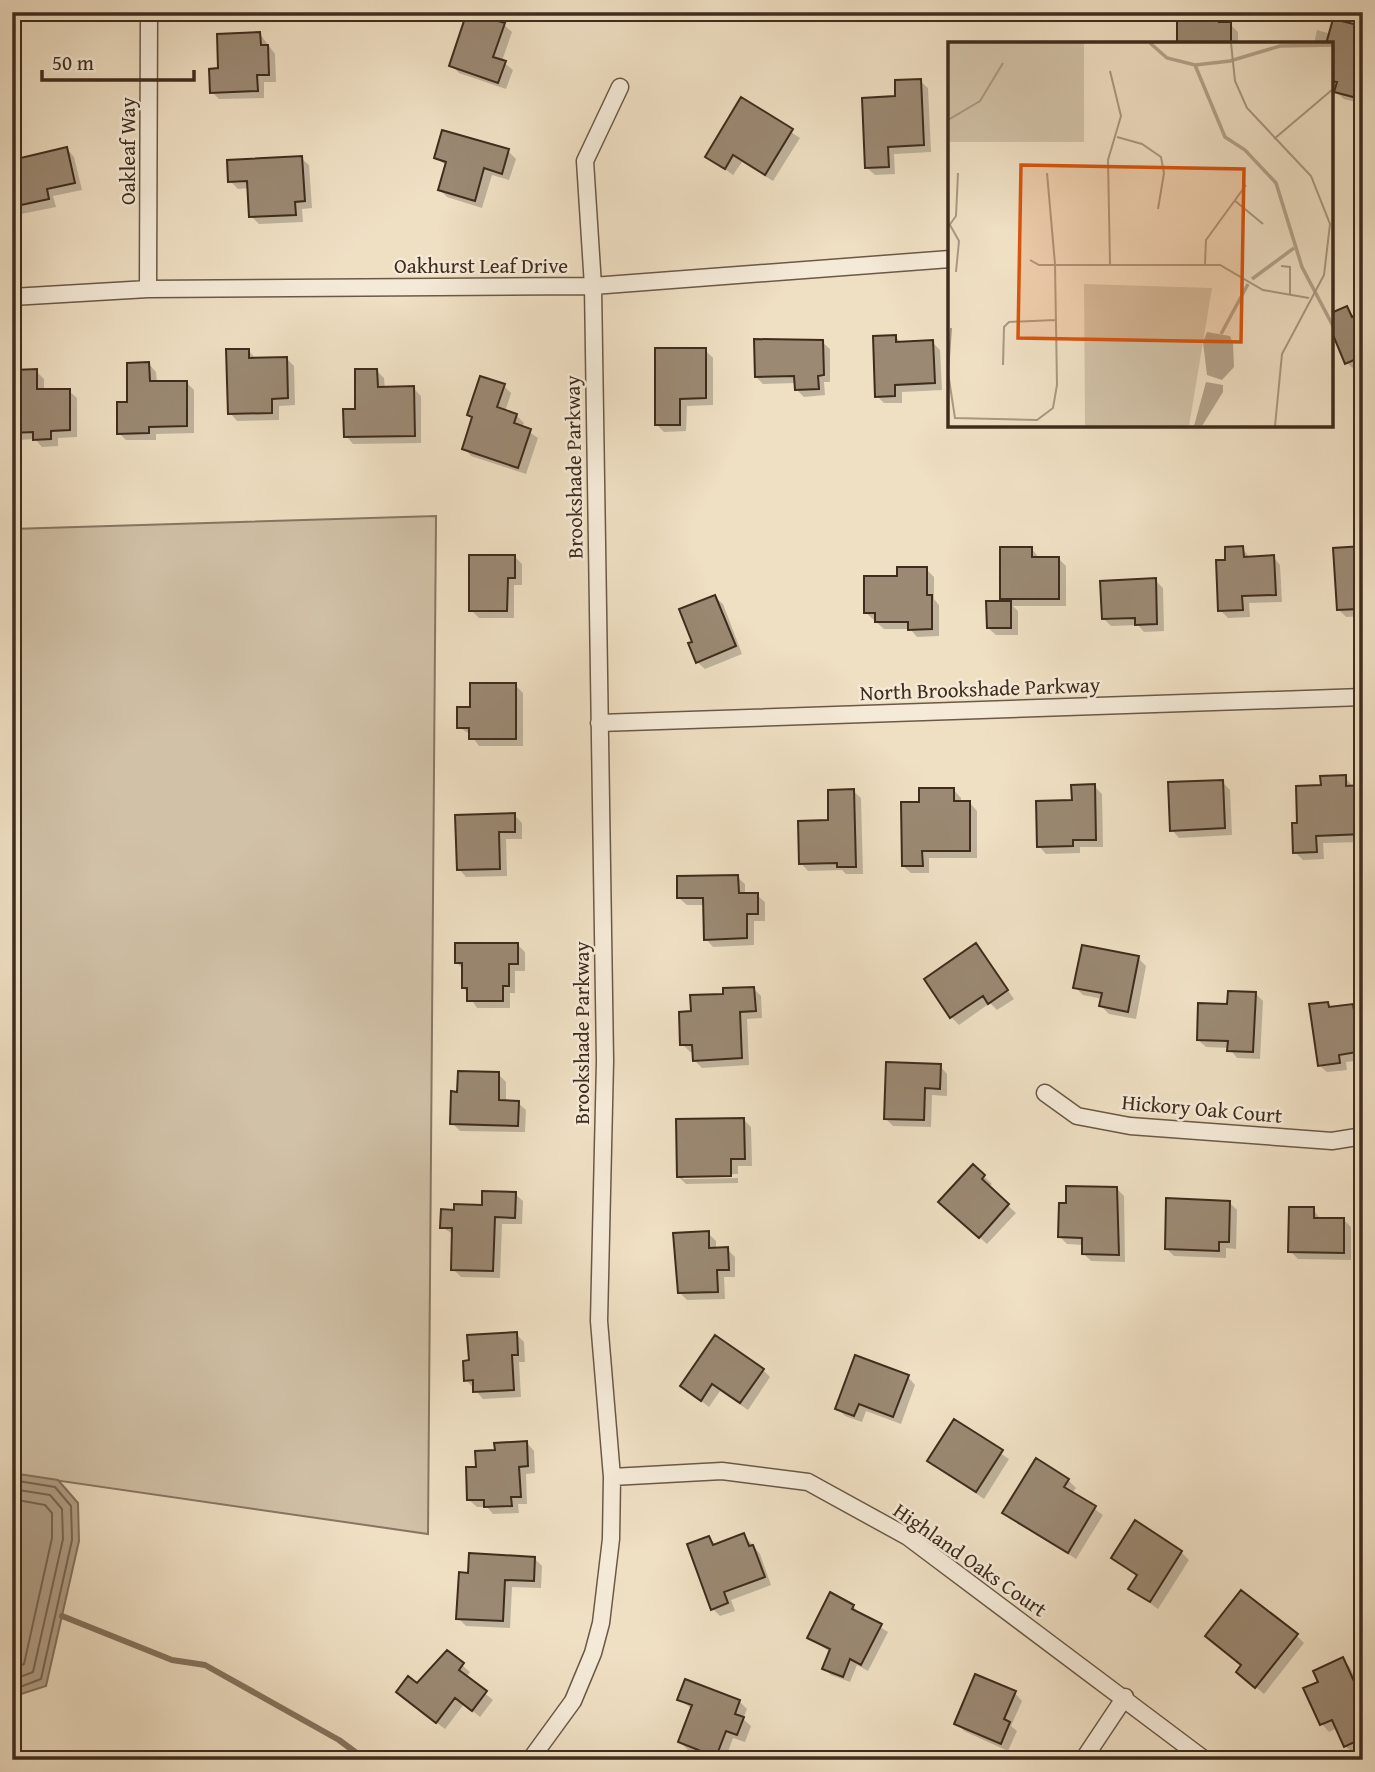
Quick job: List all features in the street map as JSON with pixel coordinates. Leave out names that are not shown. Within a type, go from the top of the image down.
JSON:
[{"type":"street","name":"Oakleaf Way","points":[[148,289],[149,12]]},
{"type":"street","name":"Brookshade Parkway","points":[[530,1760],[573,1701],[593,1653],[605,1593],[611,1539],[612,1477],[599,1321],[605,1060],[593,286],[585,161],[620,87]]},
{"type":"street","name":"Oakhurst Leaf Drive","points":[[12,297],[148,289],[593,286],[948,259]]},
{"type":"street","name":"North Brookshade Parkway","points":[[599,723],[1363,697]]},
{"type":"street","name":"Hickory Oak Court","points":[[1045,1093],[1077,1116],[1129,1126],[1332,1141],[1363,1136]]},
{"type":"street","name":"Highland Oaks Court","points":[[612,1477],[722,1471],[808,1482],[908,1537],[1125,1697],[1205,1760]]},
{"type":"street","points":[[1083,1760],[1125,1697]]},
{"type":"shaded area","points":[[436,516],[428,1534],[12,1474],[12,529]]},
{"type":"water","points":[[12,1473],[58,1480],[78,1503],[79,1541],[46,1686],[12,1697]]},
{"type":"building","points":[[467,12],[505,23],[493,57],[506,61],[498,83],[449,66]]},
{"type":"building","points":[[1177,12],[1219,12],[1219,22],[1231,22],[1231,42],[1177,42]]},
{"type":"building","points":[[1333,19],[1358,25],[1355,33],[1363,35],[1363,76],[1357,98],[1334,92],[1337,82],[1333,81],[1333,42],[1327,42]]},
{"type":"building","points":[[260,32],[261,45],[268,45],[269,75],[257,75],[258,91],[210,93],[209,69],[218,68],[217,34]]},
{"type":"building","points":[[921,79],[924,145],[888,147],[889,167],[865,168],[862,98],[895,96],[895,80]]},
{"type":"building","points":[[741,97],[793,129],[765,175],[733,155],[725,169],[705,157]]},
{"type":"building","points":[[442,130],[509,149],[502,174],[484,168],[475,201],[438,190],[446,162],[434,158]]},
{"type":"building","points":[[67,147],[75,183],[47,189],[49,199],[12,207],[12,160]]},
{"type":"building","points":[[302,156],[305,201],[295,202],[296,215],[249,217],[247,181],[228,182],[227,160]]},
{"type":"building","points":[[1347,306],[1352,317],[1363,313],[1363,356],[1345,364],[1333,335],[1333,312]]},
{"type":"building","points":[[896,335],[896,342],[933,340],[935,383],[895,385],[895,396],[875,397],[873,336]]},
{"type":"building","points":[[754,339],[823,340],[824,375],[818,376],[819,389],[795,390],[794,376],[755,377]]},
{"type":"building","points":[[655,348],[706,348],[706,398],[680,399],[680,425],[655,425]]},
{"type":"building","points":[[226,349],[249,349],[249,358],[287,357],[288,398],[272,399],[272,413],[228,414]]},
{"type":"building","points":[[149,362],[150,381],[187,381],[187,426],[149,427],[149,433],[117,434],[117,402],[127,402],[127,363]]},
{"type":"building","points":[[37,369],[37,389],[70,389],[70,430],[51,431],[51,439],[33,440],[33,432],[12,433],[14,370]]},
{"type":"building","points":[[355,369],[377,369],[378,387],[414,386],[415,436],[344,437],[343,409],[355,409]]},
{"type":"building","points":[[480,376],[505,384],[497,407],[517,414],[514,423],[531,429],[518,468],[462,449],[472,417],[467,415]]},
{"type":"building","points":[[1243,546],[1244,557],[1274,555],[1276,595],[1242,596],[1243,610],[1218,611],[1216,560],[1225,560],[1225,547]]},
{"type":"building","points":[[1363,546],[1363,593],[1358,593],[1359,609],[1337,610],[1333,548]]},
{"type":"building","points":[[1000,547],[1032,547],[1032,557],[1059,557],[1059,599],[1000,599]]},
{"type":"building","points":[[469,555],[515,555],[515,578],[508,578],[507,611],[469,611]]},
{"type":"building","points":[[897,567],[927,567],[927,595],[932,595],[932,629],[908,630],[908,622],[875,622],[875,613],[864,613],[864,576],[897,576]]},
{"type":"building","points":[[1156,578],[1157,624],[1135,625],[1135,618],[1102,619],[1100,581]]},
{"type":"building","points":[[715,595],[736,646],[696,663],[688,643],[692,642],[679,609]]},
{"type":"building","points":[[986,601],[1011,601],[1011,628],[987,628]]},
{"type":"building","points":[[470,683],[516,683],[516,739],[469,739],[469,728],[457,728],[457,707],[470,707]]},
{"type":"building","points":[[1346,775],[1346,786],[1363,785],[1363,834],[1316,836],[1317,852],[1293,853],[1292,823],[1297,823],[1296,786],[1321,785],[1320,776]]},
{"type":"building","points":[[1223,780],[1225,828],[1170,831],[1168,782]]},
{"type":"building","points":[[1095,784],[1096,840],[1073,840],[1073,846],[1037,847],[1036,801],[1072,800],[1071,785]]},
{"type":"building","points":[[919,788],[954,788],[954,801],[970,801],[970,851],[922,851],[923,866],[902,866],[901,802],[919,802]]},
{"type":"building","points":[[854,789],[856,867],[837,867],[837,863],[799,864],[798,821],[828,820],[828,790]]},
{"type":"building","points":[[515,813],[515,832],[499,832],[500,869],[457,870],[455,815]]},
{"type":"building","points":[[738,875],[739,893],[758,893],[758,914],[747,914],[747,938],[704,940],[703,898],[677,898],[677,876]]},
{"type":"building","points":[[455,943],[518,943],[518,964],[509,964],[509,986],[503,986],[503,1001],[467,1001],[467,988],[462,988],[462,963],[455,963]]},
{"type":"building","points":[[976,943],[1008,990],[988,1004],[983,996],[950,1018],[924,979]]},
{"type":"building","points":[[1082,945],[1139,956],[1128,1012],[1099,1006],[1102,993],[1073,988]]},
{"type":"building","points":[[754,987],[756,1011],[740,1012],[742,1058],[693,1061],[692,1045],[680,1045],[679,1012],[691,1011],[690,995],[723,994],[723,988]]},
{"type":"building","points":[[1228,991],[1256,992],[1253,1052],[1227,1051],[1228,1041],[1197,1040],[1198,1003],[1227,1004]]},
{"type":"building","points":[[1328,1002],[1329,1007],[1353,1004],[1354,1010],[1363,1009],[1363,1051],[1339,1055],[1340,1063],[1318,1066],[1309,1004]]},
{"type":"building","points":[[886,1062],[941,1064],[940,1089],[925,1088],[924,1120],[884,1119]]},
{"type":"building","points":[[458,1071],[499,1072],[499,1100],[519,1101],[518,1126],[450,1124],[451,1091],[457,1092]]},
{"type":"building","points":[[744,1118],[745,1159],[731,1159],[731,1176],[677,1177],[676,1119]]},
{"type":"building","points":[[973,1164],[985,1175],[982,1179],[1009,1204],[979,1238],[938,1202]]},
{"type":"building","points":[[1066,1186],[1117,1187],[1119,1255],[1082,1254],[1082,1238],[1058,1237],[1059,1203],[1066,1203]]},
{"type":"building","points":[[482,1191],[516,1192],[515,1218],[495,1217],[493,1271],[451,1270],[452,1228],[440,1228],[441,1209],[454,1210],[454,1204],[482,1205]]},
{"type":"building","points":[[1166,1198],[1230,1201],[1229,1242],[1219,1242],[1219,1251],[1165,1249]]},
{"type":"building","points":[[1289,1207],[1314,1207],[1314,1218],[1344,1218],[1344,1253],[1288,1252]]},
{"type":"building","points":[[709,1231],[709,1248],[728,1247],[729,1270],[717,1270],[718,1292],[678,1293],[673,1233]]},
{"type":"building","points":[[517,1332],[518,1355],[512,1355],[514,1390],[473,1392],[473,1380],[464,1381],[463,1361],[469,1360],[467,1335]]},
{"type":"building","points":[[715,1335],[764,1369],[740,1403],[712,1384],[701,1401],[680,1386]]},
{"type":"building","points":[[855,1355],[909,1375],[893,1417],[859,1404],[854,1416],[835,1409]]},
{"type":"building","points":[[954,1419],[1003,1450],[976,1492],[927,1461]]},
{"type":"building","points":[[527,1441],[528,1466],[519,1467],[521,1497],[511,1497],[512,1506],[484,1507],[484,1500],[467,1500],[466,1467],[476,1467],[475,1451],[495,1450],[494,1443]]},
{"type":"building","points":[[1036,1458],[1069,1479],[1064,1487],[1096,1506],[1068,1553],[1002,1513]]},
{"type":"building","points":[[1135,1520],[1182,1551],[1150,1602],[1128,1589],[1137,1575],[1111,1558]]},
{"type":"building","points":[[744,1533],[749,1546],[753,1545],[765,1577],[724,1592],[728,1603],[711,1610],[687,1544],[709,1536],[713,1545]]},
{"type":"building","points":[[469,1553],[535,1557],[534,1581],[505,1580],[503,1621],[456,1619],[459,1572],[468,1573]]},
{"type":"building","points":[[1241,1590],[1298,1634],[1255,1688],[1236,1672],[1241,1665],[1205,1636]]},
{"type":"building","points":[[830,1592],[854,1605],[852,1609],[882,1624],[861,1665],[850,1659],[843,1677],[822,1669],[830,1649],[807,1638]]},
{"type":"building","points":[[447,1650],[464,1663],[459,1670],[487,1691],[472,1711],[455,1698],[436,1723],[396,1692],[408,1676],[417,1683]]},
{"type":"building","points":[[1343,1657],[1363,1701],[1363,1738],[1344,1747],[1332,1720],[1320,1725],[1303,1688],[1318,1682],[1313,1671]]},
{"type":"building","points":[[975,1674],[1016,1691],[1004,1719],[1010,1722],[1001,1744],[954,1724]]},
{"type":"building","points":[[685,1679],[740,1700],[735,1714],[744,1717],[737,1735],[726,1731],[716,1757],[678,1742],[692,1705],[677,1700]]},
{"type":"waterway","points":[[62,1616],[172,1660],[205,1665],[339,1740],[366,1760]]}]
